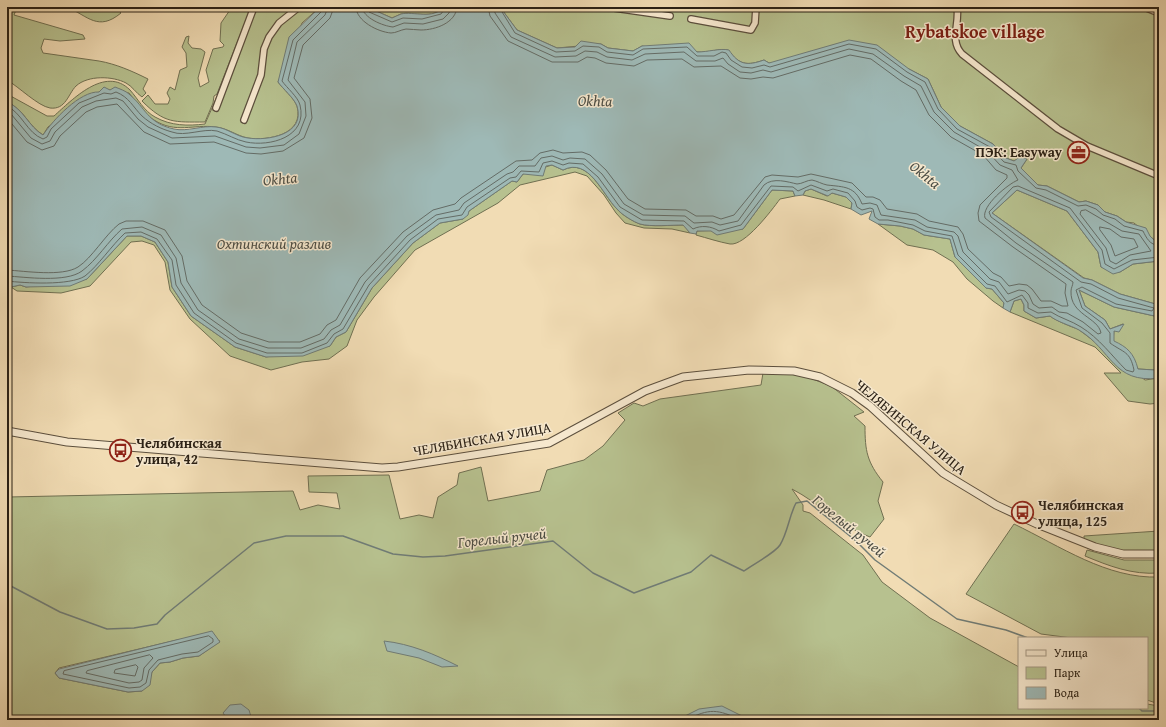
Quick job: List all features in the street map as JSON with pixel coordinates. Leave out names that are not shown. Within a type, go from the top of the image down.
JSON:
[{"type":"street","points":[[216,108],[254,7]]},
{"type":"street","points":[[244,120],[261,75],[264,49],[269,37],[279,23],[299,7]]},
{"type":"street","points":[[608,7],[631,8],[670,16]]},
{"type":"street","points":[[691,19],[751,30],[755,23],[756,7]]},
{"type":"street","points":[[957,7],[955,42],[956,48],[962,54],[1058,129],[1087,146],[1159,176]]},
{"type":"street","points":[[1144,7],[1159,13]]},
{"type":"street","name":"ЧЕЛЯБИНСКАЯ УЛИЦА","points":[[7,431],[82,444],[382,468],[398,467],[549,443],[645,391],[683,377],[755,369],[794,371],[820,377],[852,393],[870,406],[943,473],[996,504],[1095,547],[1123,554],[1159,554]]},
{"type":"green space","points":[[7,7],[27,7],[16,10],[14,15],[83,35],[85,39],[60,41],[44,39],[41,48],[43,53],[99,61],[124,68],[148,79],[143,89],[146,93],[142,97],[128,84],[121,81],[108,78],[94,78],[81,82],[76,86],[60,107],[50,108],[40,104],[7,80]]},
{"type":"green space","points":[[67,7],[115,7],[121,13],[113,19],[99,22],[87,18]]},
{"type":"green space","points":[[232,7],[251,7],[217,94],[214,96],[213,103],[205,122],[170,120],[150,109],[142,101],[148,95],[155,104],[168,104],[170,99],[167,93],[170,87],[175,90],[180,70],[187,67],[186,53],[182,47],[186,37],[189,36],[188,43],[192,48],[201,49],[205,52],[198,78],[200,87],[209,82],[206,70],[213,49],[223,47],[224,45],[220,41],[221,23]]},
{"type":"green space","points":[[256,7],[320,7],[302,23],[278,82],[296,103],[298,116],[295,124],[290,130],[283,134],[274,137],[256,139],[244,137],[216,127],[170,127],[146,115],[129,93],[110,90],[99,92],[48,127],[43,135],[33,127],[18,109],[7,102],[7,94],[47,116],[54,116],[79,94],[100,83],[110,81],[120,83],[130,90],[148,112],[161,120],[180,125],[205,124]]},
{"type":"green space","points":[[367,7],[443,7],[434,13],[406,13],[392,18]]},
{"type":"green space","points":[[500,7],[1138,7],[1159,15],[1159,241],[1157,242],[1134,223],[1126,222],[1117,216],[1105,212],[1098,205],[1086,201],[1079,202],[1047,186],[1038,185],[1021,168],[1027,159],[1014,161],[1006,158],[993,144],[960,126],[941,107],[928,79],[909,69],[769,63],[764,60],[753,63],[744,63],[736,59],[728,50],[691,52],[642,46],[633,51],[608,48],[601,44],[557,48],[517,30]]},
{"type":"green space","points":[[552,165],[563,170],[572,167],[580,168],[588,173],[619,211],[635,222],[640,224],[661,226],[684,225],[690,233],[672,229],[644,228],[625,223],[604,195],[587,176],[575,172],[520,185],[498,203],[415,250],[374,297],[357,320],[347,346],[329,359],[302,362],[271,370],[230,356],[190,319],[170,290],[165,262],[154,245],[142,241],[131,242],[90,286],[61,293],[17,291],[11,287],[20,285],[26,287],[87,279],[127,236],[141,236],[155,242],[168,262],[172,287],[191,316],[235,347],[266,357],[330,346],[336,337],[346,332],[372,288],[413,243],[440,223],[463,219],[469,211],[512,181],[517,182],[523,174]]},
{"type":"green space","points":[[811,189],[827,196],[832,193],[846,197],[852,203],[851,209],[803,195],[805,191]]},
{"type":"green space","points":[[772,190],[793,191],[795,196],[780,199],[757,227],[743,240],[730,244],[696,235],[697,231],[743,229]]},
{"type":"green space","points":[[1017,190],[1067,211],[1098,252],[1101,267],[1120,272],[1133,264],[1159,261],[1159,305],[1120,294],[1092,280],[1084,278],[992,213]]},
{"type":"green space","points":[[878,224],[900,226],[913,229],[924,235],[950,239],[955,257],[986,288],[992,289],[1004,303],[1003,308],[967,279],[953,262],[933,250],[907,245]]},
{"type":"green space","points":[[1079,290],[1114,307],[1159,317],[1159,367],[1155,370],[1138,369],[1113,341],[1114,331],[1123,324],[1110,329],[1105,320],[1085,306]]},
{"type":"green space","points":[[1021,299],[1024,305],[1024,311],[1036,318],[1050,316],[1078,329],[1145,380],[1159,378],[1159,403],[1150,404],[1128,401],[1104,373],[1121,373],[1095,347],[1010,312],[1014,301]]},
{"type":"green space","points":[[763,373],[802,375],[831,386],[864,412],[854,416],[865,426],[866,449],[868,456],[873,468],[883,482],[878,501],[884,519],[870,537],[840,521],[792,489],[803,505],[803,511],[810,513],[863,555],[882,582],[930,618],[1018,666],[1018,709],[1148,709],[1148,704],[1159,706],[1159,720],[7,720],[7,690],[9,687],[7,683],[8,497],[293,491],[300,510],[318,505],[340,509],[337,493],[309,492],[308,476],[389,475],[400,519],[419,515],[433,518],[438,497],[457,485],[459,473],[481,467],[488,501],[540,491],[547,470],[584,460],[603,446],[625,420],[618,413],[634,403],[643,406],[660,399],[761,385]],"holes":[[[177,640],[220,641],[199,656],[160,663],[152,672],[142,691],[128,692],[59,678],[55,673],[59,668]]]},
{"type":"green space","points":[[1014,524],[1084,560],[1102,567],[1121,573],[1159,577],[1159,704],[1148,700],[1148,637],[1064,637],[1041,634],[966,594]]},
{"type":"green space","points":[[1159,531],[1159,551],[1121,551],[1084,541],[1084,536]]},
{"type":"green space","points":[[1087,550],[1124,560],[1159,560],[1159,573],[1139,573],[1112,566],[1085,556]]},
{"type":"water","name":"Охтинский разлив","points":[[320,7],[367,7],[392,18],[406,13],[434,13],[443,7],[500,7],[517,30],[557,48],[575,47],[581,41],[601,44],[608,48],[633,51],[642,46],[689,43],[697,52],[722,49],[729,50],[736,59],[744,63],[753,63],[764,60],[769,63],[849,40],[877,45],[909,69],[928,79],[941,107],[960,126],[993,144],[1006,158],[1014,161],[1021,156],[1027,159],[1021,168],[1038,185],[1047,186],[1079,202],[1086,201],[1098,205],[1105,212],[1117,216],[1126,222],[1146,228],[1150,236],[1156,242],[1159,241],[1159,261],[1133,264],[1120,272],[1113,274],[1101,267],[1098,252],[1067,211],[1017,190],[992,213],[1083,278],[1092,280],[1120,294],[1159,305],[1159,317],[1114,307],[1079,290],[1085,306],[1105,320],[1110,329],[1124,324],[1119,332],[1114,331],[1114,341],[1129,351],[1138,369],[1155,370],[1159,367],[1159,378],[1132,376],[1122,371],[1090,338],[1079,330],[1050,316],[1036,318],[1024,311],[1024,305],[1021,299],[1014,301],[1010,312],[1003,308],[1004,303],[992,289],[986,288],[955,257],[950,239],[924,235],[913,229],[900,226],[878,224],[869,219],[872,211],[861,215],[851,209],[852,203],[846,197],[832,193],[828,196],[811,189],[805,191],[803,195],[795,196],[793,191],[772,190],[743,229],[717,235],[711,231],[697,231],[696,234],[690,233],[683,225],[661,226],[640,224],[635,222],[619,211],[588,173],[580,168],[572,167],[563,170],[552,165],[546,166],[543,176],[523,174],[517,182],[512,181],[469,211],[468,215],[463,219],[440,223],[413,243],[372,288],[346,332],[336,337],[330,346],[303,356],[266,357],[235,347],[191,316],[172,287],[168,262],[155,242],[141,236],[127,236],[87,279],[70,286],[26,287],[20,285],[11,287],[7,284],[7,102],[18,109],[33,127],[43,135],[53,122],[76,101],[84,96],[99,92],[104,87],[110,90],[115,87],[128,93],[135,99],[152,119],[174,129],[179,130],[216,127],[248,138],[256,139],[274,137],[290,130],[296,124],[298,116],[296,103],[278,82],[289,37]]},
{"type":"water","points":[[212,631],[220,642],[199,656],[160,663],[152,672],[150,685],[142,691],[128,692],[59,678],[55,673],[59,669]]},
{"type":"water","points":[[384,641],[404,644],[422,650],[458,666],[442,667],[419,658],[387,651]]},
{"type":"water","points":[[241,704],[249,710],[252,720],[228,720],[223,713],[230,705]]},
{"type":"water","points":[[722,706],[750,720],[701,718],[677,720],[699,709]]},
{"type":"waterway","name":"Горелый ручей","points":[[7,584],[60,612],[107,629],[134,628],[157,624],[165,615],[254,543],[286,536],[343,536],[393,554],[423,557],[445,556],[553,541],[593,573],[634,593],[691,572],[711,555],[744,571],[769,555],[780,545],[796,503],[807,501],[856,541],[875,560],[957,619],[1006,630],[1025,637]]},
{"type":"waterway","name":"Горелый ручей","points":[[1140,709],[1142,711],[1159,711]]},
{"type":"place","name":"ПЭК: Easyway","points":[[1078,152]]},
{"type":"place","name":"Челябинская улица, 42","points":[[120,451]]},
{"type":"place","name":"Челябинская улица, 125","points":[[1022,513]]},
{"type":"district","name":"Rybatskoe village","points":[[975,32]]},
{"type":"water label","name":"Okhta","points":[[595,101]]},
{"type":"water label","name":"Okhta","points":[[925,175]]},
{"type":"water label","name":"Okhta","points":[[280,179]]}]
